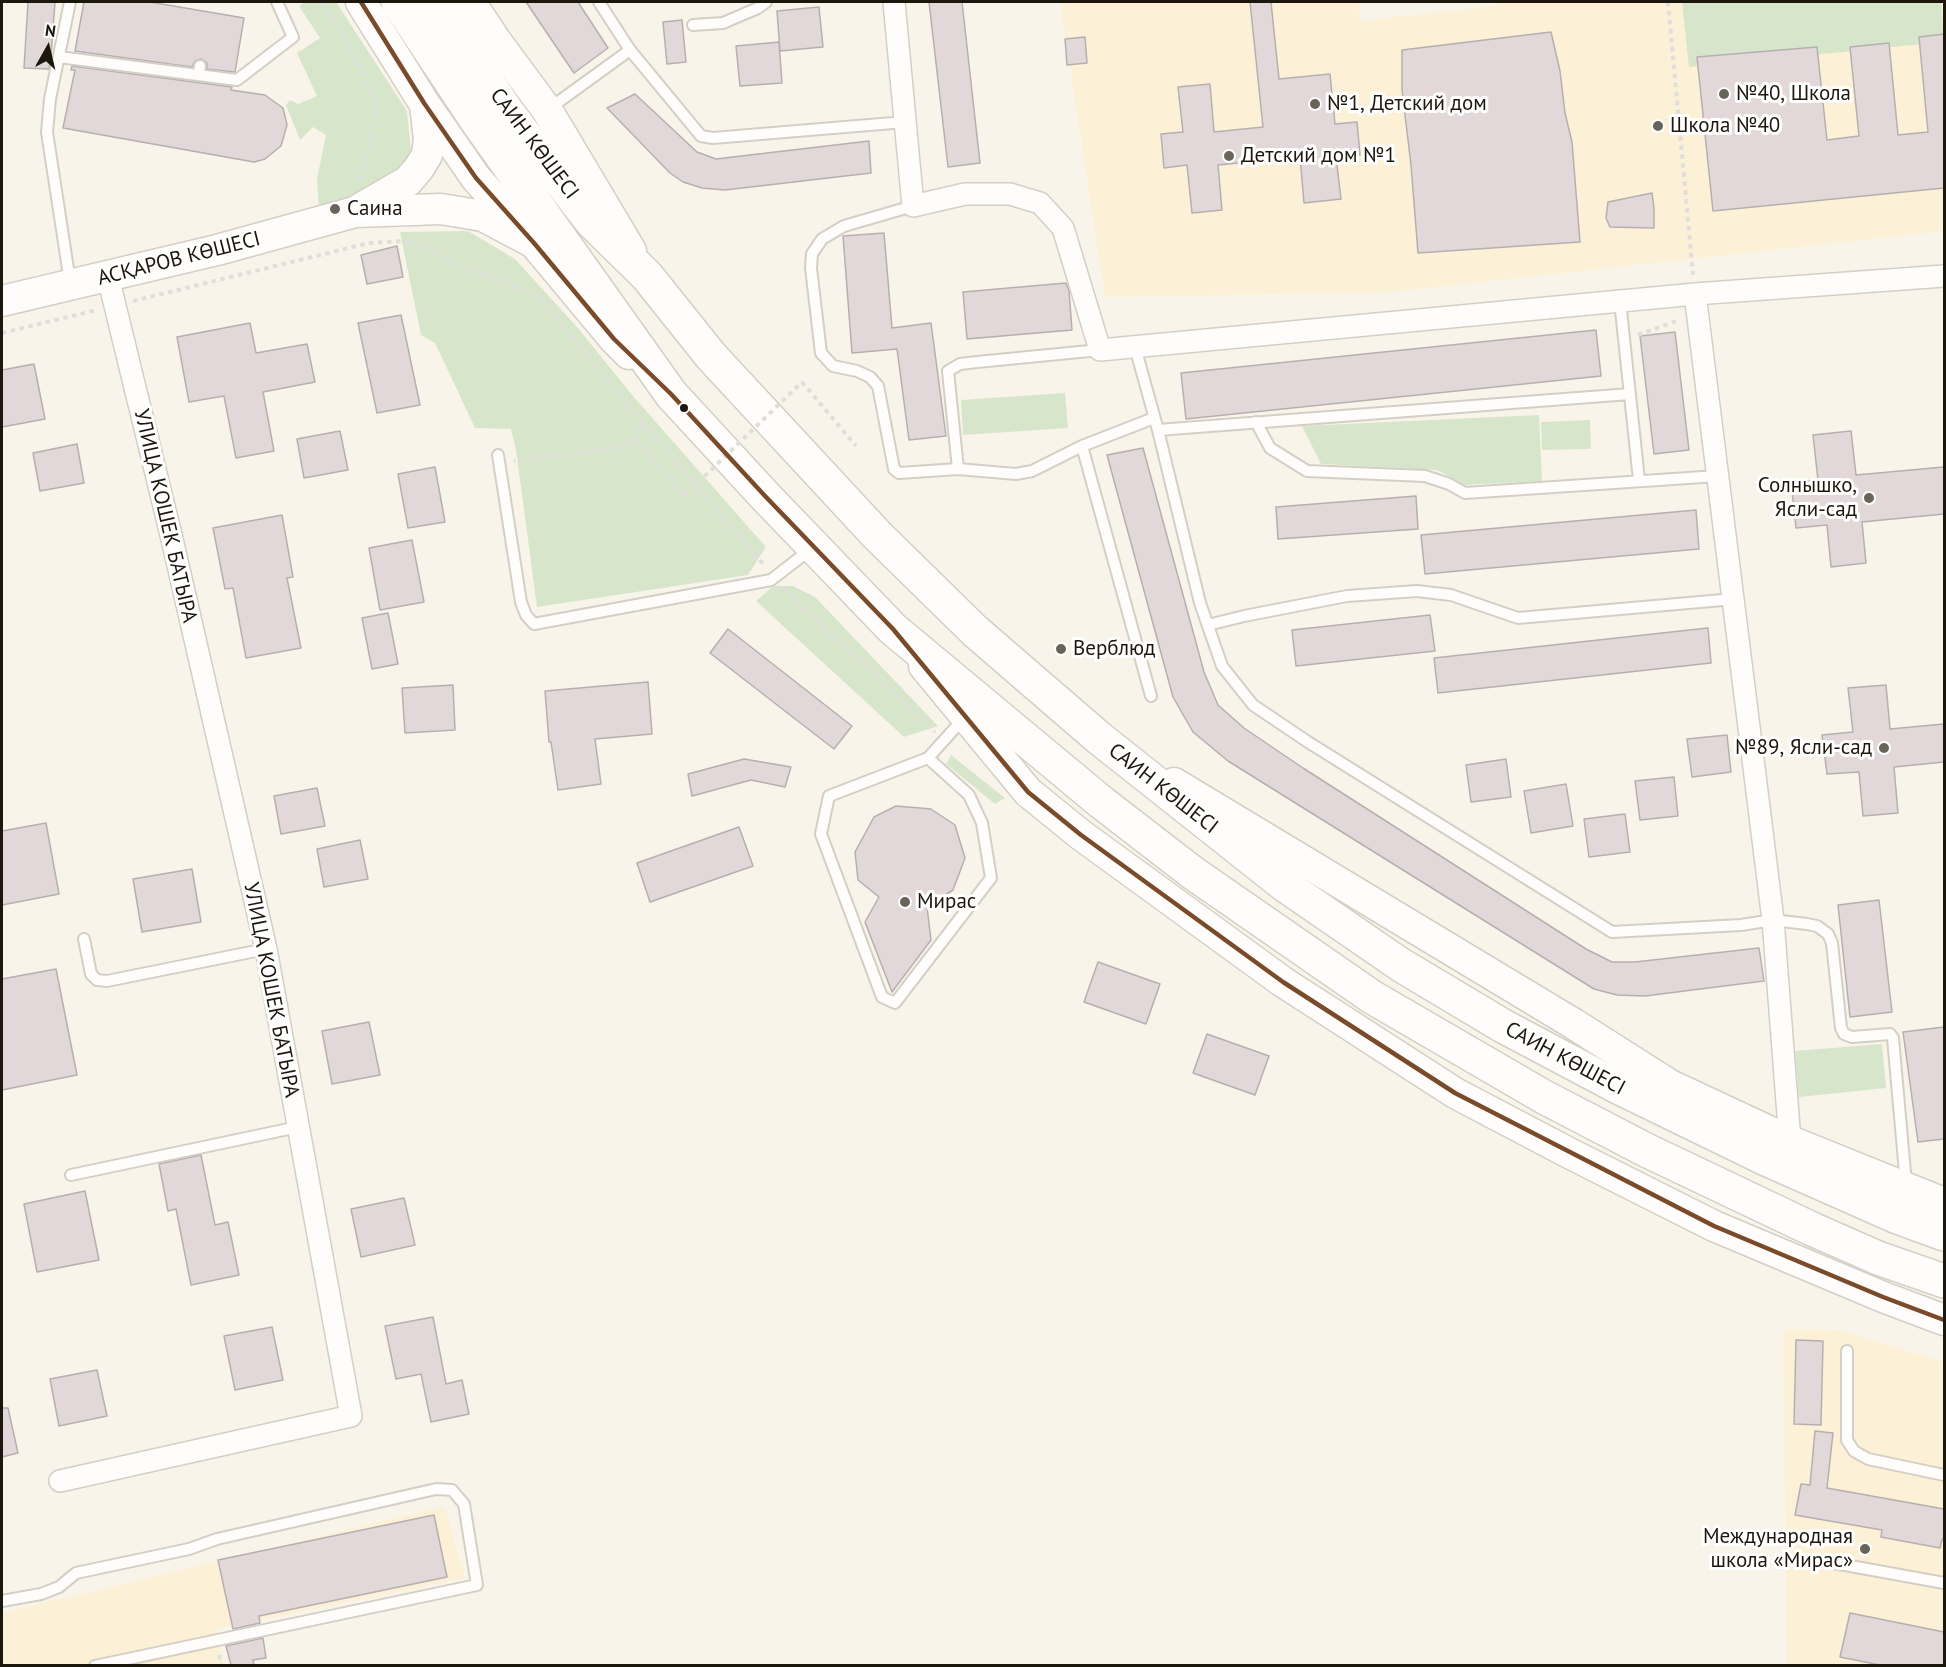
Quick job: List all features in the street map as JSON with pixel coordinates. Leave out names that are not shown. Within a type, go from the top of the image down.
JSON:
[{"type":"main road","name":"САИН КӨШЕСІ","points":[[398,2],[479,124],[671,394],[893,629],[1101,802],[1192,873],[1372,996],[1544,1097],[1648,1151],[1812,1229],[1878,1258],[1944,1281]]},
{"type":"main road","name":"САИН КӨШЕСІ","points":[[434,2],[506,110],[591,221],[647,276],[711,356],[877,535],[975,631],[1099,738],[1286,886],[1401,965],[1503,1026],[1618,1087],[1766,1160],[1895,1216],[1944,1234]]},
{"type":"street","points":[[361,2],[424,103],[476,178],[614,339],[671,394]]},
{"type":"street","points":[[470,2],[547,110],[647,276]]},
{"type":"street","points":[[894,2],[913,206],[965,194],[1010,194],[1040,203],[1063,228],[1100,350],[1620,301],[1696,302],[1944,276]]},
{"type":"street","points":[[356,197],[408,181],[419,168],[427,155],[429,138],[424,103]]},
{"type":"street","points":[[356,197],[483,216],[534,243]]},
{"type":"street","name":"АСҚАРОВ КӨШЕСІ","points":[[2,302],[70,286],[111,292],[356,197]]},
{"type":"street","name":"УЛИЦА КОШЕК БАТЫРА","points":[[60,1481],[351,1416],[266,949],[172,539],[111,292]]},
{"type":"street","points":[[1696,302],[1773,920],[1790,1141]]},
{"type":"street","name":"САИН КӨШЕСІ","points":[[893,629],[1028,792],[1081,835],[1283,982],[1455,1092],[1569,1153],[1714,1226],[1944,1320]]},
{"type":"street","name":"САИН КӨШЕСІ","points":[[1099,738],[1564,1018],[1670,1085],[1790,1141],[1944,1203]]},
{"type":"lane","points":[[69,2],[50,99],[47,132],[70,286]]},
{"type":"lane","points":[[60,57],[199,71],[237,80],[294,37],[277,2]]},
{"type":"lane","points":[[598,2],[630,50],[701,136],[714,138],[905,122]]},
{"type":"lane","points":[[693,25],[723,23],[758,8],[766,2]]},
{"type":"lane","points":[[547,110],[630,50]]},
{"type":"lane","points":[[913,206],[844,226],[822,239],[812,254],[811,268],[821,353],[833,366],[857,371],[870,377],[878,386],[894,469],[899,473],[958,469],[1016,474],[1032,471],[1082,446],[1154,418]]},
{"type":"lane","points":[[1620,301],[1639,480]]},
{"type":"lane","points":[[1135,347],[1158,430],[1200,603],[1222,666],[1253,705],[1308,742],[1612,932],[1741,925],[1773,920],[1817,926],[1828,934],[1832,943],[1841,1028],[1844,1034],[1852,1037],[1890,1034],[1893,1038],[1906,1188]]},
{"type":"lane","points":[[958,469],[948,371],[960,364],[1100,350]]},
{"type":"lane","points":[[1158,430],[1630,394]]},
{"type":"lane","points":[[1256,423],[1270,448],[1307,471],[1425,476],[1449,484],[1465,493],[1718,476]]},
{"type":"lane","points":[[1082,446],[1150,696]]},
{"type":"lane","points":[[499,459],[521,602],[526,615],[534,624],[771,580],[814,547]]},
{"type":"lane","points":[[1208,625],[1347,596],[1417,591],[1451,595],[1518,618],[1734,599]]},
{"type":"lane","points":[[928,758],[969,795],[982,823],[991,878],[895,1003],[882,998],[821,834],[829,796],[928,758],[965,717]]},
{"type":"lane","points":[[84,939],[91,974],[97,980],[107,981],[266,949]]},
{"type":"lane","points":[[71,1175],[298,1127]]},
{"type":"lane","points":[[1847,1350],[1847,1440],[1854,1451],[1868,1459],[1944,1475]]},
{"type":"lane","points":[[2,1601],[41,1594],[59,1587],[76,1573],[189,1549],[217,1539],[436,1489],[452,1490],[464,1504],[477,1585],[95,1665]]},
{"type":"lane","points":[[1823,1561],[1944,1583]]},
{"type":"path","points":[[323,2],[364,71],[374,99],[372,139],[356,197]]},
{"type":"path","points":[[1624,343],[1637,335],[1675,322],[1696,302],[1668,2]]},
{"type":"path","points":[[2,333],[111,292],[369,243],[405,241],[425,247],[455,264],[539,296],[643,423],[635,439],[621,447],[499,459]]},
{"type":"path","points":[[635,439],[685,495],[802,382],[856,446]]},
{"type":"shaded area","name":"Школа №40","points":[[1060,2],[1358,2],[1360,21],[1501,5],[1501,2],[1944,2],[1944,231],[1390,292],[1105,297]]},
{"type":"shaded area","name":"Международная школа «Мирас»","points":[[1783,1329],[1840,1330],[1944,1362],[1944,1665],[1787,1665]]},
{"type":"shaded area","points":[[444,1506],[465,1578],[216,1629],[224,1665],[2,1665],[2,1613]]},
{"type":"green space","points":[[305,2],[336,2],[407,111],[411,152],[385,185],[319,213],[317,179],[326,135],[313,127],[300,140],[286,105],[290,100],[298,104],[317,96],[297,53],[320,38],[299,6]]},
{"type":"green space","points":[[1682,2],[1941,2],[1944,42],[1689,67]]},
{"type":"green space","points":[[468,231],[515,259],[577,327],[633,396],[766,547],[748,575],[537,607],[516,450],[511,429],[475,428],[435,343],[421,335],[400,232]]},
{"type":"green space","points":[[1065,393],[1068,428],[963,435],[961,400]]},
{"type":"green space","points":[[1539,415],[1542,481],[1465,485],[1437,470],[1321,464],[1302,426]]},
{"type":"green space","points":[[1590,420],[1591,449],[1542,450],[1541,422]]},
{"type":"green space","points":[[773,586],[793,586],[815,597],[938,726],[904,737],[756,601]]},
{"type":"green space","points":[[951,755],[1005,798],[995,804],[946,764]]},
{"type":"green space","points":[[1882,1044],[1886,1088],[1799,1097],[1795,1051]]},
{"type":"building","points":[[28,2],[55,2],[49,69],[24,68]]},
{"type":"building","points":[[84,2],[150,2],[244,18],[235,72],[207,69],[207,63],[201,59],[195,61],[192,67],[75,51]]},
{"type":"building","points":[[526,2],[578,2],[608,48],[574,73]]},
{"type":"building","points":[[929,2],[962,2],[980,163],[948,167]]},
{"type":"building","name":"№1, Детский дом","points":[[1250,2],[1271,2],[1279,79],[1330,74],[1335,124],[1357,122],[1360,155],[1336,157],[1341,199],[1304,203],[1300,157],[1218,165],[1222,210],[1192,213],[1187,165],[1164,168],[1161,134],[1183,132],[1178,87],[1210,84],[1214,132],[1263,127]]},
{"type":"building","points":[[819,7],[823,47],[780,51],[777,11]]},
{"type":"building","points":[[682,20],[686,62],[667,64],[663,22]]},
{"type":"building","points":[[1551,32],[1572,142],[1580,242],[1418,253],[1402,90],[1402,50]]},
{"type":"building","name":"№40, Школа","points":[[1944,34],[1944,188],[1713,211],[1697,57],[1817,47],[1827,140],[1859,136],[1850,47],[1889,43],[1898,135],[1928,132],[1919,37]]},
{"type":"building","points":[[1085,37],[1087,63],[1067,65],[1065,39]]},
{"type":"building","points":[[779,42],[782,83],[740,86],[736,46]]},
{"type":"building","points":[[72,66],[232,87],[231,90],[265,95],[283,108],[287,125],[281,146],[265,159],[254,162],[63,128],[75,70],[71,70]]},
{"type":"building","points":[[635,94],[697,152],[716,159],[869,141],[871,173],[725,190],[702,188],[683,182],[670,173],[607,108]]},
{"type":"building","points":[[1652,193],[1654,228],[1610,227],[1606,218],[1608,202]]},
{"type":"building","points":[[884,233],[892,328],[931,323],[946,436],[909,440],[897,349],[852,353],[843,236]]},
{"type":"building","points":[[397,246],[403,277],[367,284],[361,255]]},
{"type":"building","points":[[1066,283],[1069,291],[1072,330],[967,339],[963,292]]},
{"type":"building","points":[[401,315],[420,405],[377,413],[358,323]]},
{"type":"building","points":[[250,323],[256,353],[307,344],[315,382],[263,392],[274,451],[236,458],[224,396],[189,402],[177,337]]},
{"type":"building","points":[[1596,330],[1601,376],[1186,419],[1181,373]]},
{"type":"building","points":[[1675,332],[1689,450],[1654,454],[1640,336]]},
{"type":"building","points":[[34,364],[45,419],[2,427],[2,370]]},
{"type":"building","points":[[340,431],[348,470],[304,478],[297,439]]},
{"type":"building","name":"Солнышко, Ясли-сад","points":[[1851,431],[1856,475],[1944,467],[1944,514],[1862,522],[1866,563],[1831,567],[1827,525],[1796,528],[1791,482],[1818,480],[1813,435]]},
{"type":"building","points":[[77,444],[84,483],[40,491],[33,453]]},
{"type":"building","points":[[1143,448],[1204,672],[1218,705],[1244,728],[1586,949],[1612,962],[1635,962],[1759,948],[1764,981],[1645,996],[1617,995],[1594,989],[1228,761],[1193,732],[1173,697],[1107,455]]},
{"type":"building","points":[[435,467],[445,522],[408,528],[398,474]]},
{"type":"building","points":[[1416,496],[1418,529],[1278,539],[1276,507]]},
{"type":"building","points":[[1696,510],[1699,549],[1425,574],[1421,535]]},
{"type":"building","points":[[282,515],[293,577],[287,578],[301,648],[246,658],[233,588],[225,589],[213,528]]},
{"type":"building","points":[[412,540],[424,602],[380,610],[369,548]]},
{"type":"building","points":[[388,613],[398,664],[372,669],[362,618]]},
{"type":"building","points":[[1430,615],[1435,651],[1296,666],[1292,630]]},
{"type":"building","points":[[1708,628],[1711,663],[1438,693],[1434,658]]},
{"type":"building","points":[[728,629],[852,726],[834,749],[710,653]]},
{"type":"building","points":[[648,682],[652,734],[595,739],[601,784],[558,790],[551,742],[549,742],[545,691]]},
{"type":"building","points":[[453,685],[455,730],[405,733],[402,688]]},
{"type":"building","name":"№89, Ясли-сад","points":[[1886,685],[1890,729],[1944,724],[1944,762],[1894,767],[1898,813],[1863,816],[1859,772],[1827,774],[1822,735],[1853,732],[1848,688]]},
{"type":"building","points":[[1727,735],[1731,772],[1692,777],[1687,739]]},
{"type":"building","points":[[744,759],[791,767],[785,787],[751,780],[692,796],[688,774]]},
{"type":"building","points":[[1506,759],[1511,797],[1471,802],[1466,765]]},
{"type":"building","points":[[1674,777],[1678,816],[1640,820],[1635,781]]},
{"type":"building","points":[[1566,784],[1573,826],[1531,833],[1524,791]]},
{"type":"building","points":[[317,788],[325,826],[281,834],[274,796]]},
{"type":"building","name":"Мирас","points":[[896,806],[931,809],[955,825],[965,858],[953,890],[927,907],[931,940],[892,992],[865,922],[879,897],[858,880],[855,852],[874,817]]},
{"type":"building","points":[[1625,814],[1630,852],[1589,857],[1584,819]]},
{"type":"building","points":[[46,823],[59,894],[2,905],[2,831]]},
{"type":"building","points":[[739,827],[753,866],[650,902],[637,863]]},
{"type":"building","points":[[360,840],[368,879],[324,887],[317,849]]},
{"type":"building","points":[[192,869],[201,922],[142,932],[133,879]]},
{"type":"building","points":[[1879,900],[1892,1012],[1850,1017],[1838,905]]},
{"type":"building","points":[[1098,962],[1160,984],[1146,1024],[1084,1002]]},
{"type":"building","points":[[56,969],[77,1075],[2,1090],[2,979]]},
{"type":"building","points":[[369,1022],[380,1075],[332,1084],[322,1031]]},
{"type":"building","points":[[1944,1027],[1944,1139],[1918,1142],[1903,1032]]},
{"type":"building","points":[[1207,1034],[1269,1056],[1255,1095],[1193,1073]]},
{"type":"building","points":[[201,1155],[215,1225],[228,1222],[239,1275],[191,1285],[176,1209],[168,1211],[159,1164]]},
{"type":"building","points":[[85,1191],[99,1260],[37,1272],[24,1204]]},
{"type":"building","points":[[404,1198],[415,1245],[361,1257],[351,1209]]},
{"type":"building","points":[[433,1317],[446,1384],[462,1380],[469,1414],[431,1422],[421,1374],[396,1379],[385,1326]]},
{"type":"building","points":[[272,1327],[283,1380],[235,1390],[224,1336]]},
{"type":"building","points":[[1796,1340],[1823,1341],[1821,1425],[1794,1424]]},
{"type":"building","points":[[97,1370],[107,1416],[59,1426],[50,1379]]},
{"type":"building","points":[[2,1408],[8,1408],[18,1453],[2,1457]]},
{"type":"building","points":[[1815,1431],[1833,1433],[1827,1488],[1944,1509],[1944,1540],[1942,1539],[1940,1548],[1881,1537],[1882,1530],[1795,1515],[1801,1484],[1810,1485]]},
{"type":"building","points":[[434,1515],[447,1577],[259,1616],[260,1623],[233,1629],[218,1560]]},
{"type":"building","points":[[1850,1613],[1944,1632],[1944,1665],[1880,1665],[1840,1657]]},
{"type":"building","points":[[263,1638],[266,1658],[253,1660],[254,1665],[231,1665],[226,1646]]},
{"type":"transit line","points":[[361,2],[424,103],[476,178],[614,339],[671,394],[893,629],[1028,792],[1081,835],[1283,982],[1455,1093],[1714,1226],[1944,1320]]},
{"type":"place","name":"№40, Школа","points":[[1724,94]]},
{"type":"place","name":"№1, Детский дом","points":[[1315,104]]},
{"type":"place","name":"Школа №40","points":[[1658,126]]},
{"type":"place","name":"Детский дом №1","points":[[1229,156]]},
{"type":"place","name":"Саина","points":[[335,209]]},
{"type":"place","name":"Солнышко, Ясли-сад","points":[[1869,498]]},
{"type":"place","name":"Верблюд","points":[[1061,649]]},
{"type":"place","name":"№89, Ясли-сад","points":[[1884,748]]},
{"type":"place","name":"Мирас","points":[[905,902]]},
{"type":"place","name":"Международная школа «Мирас»","points":[[1865,1549]]}]
